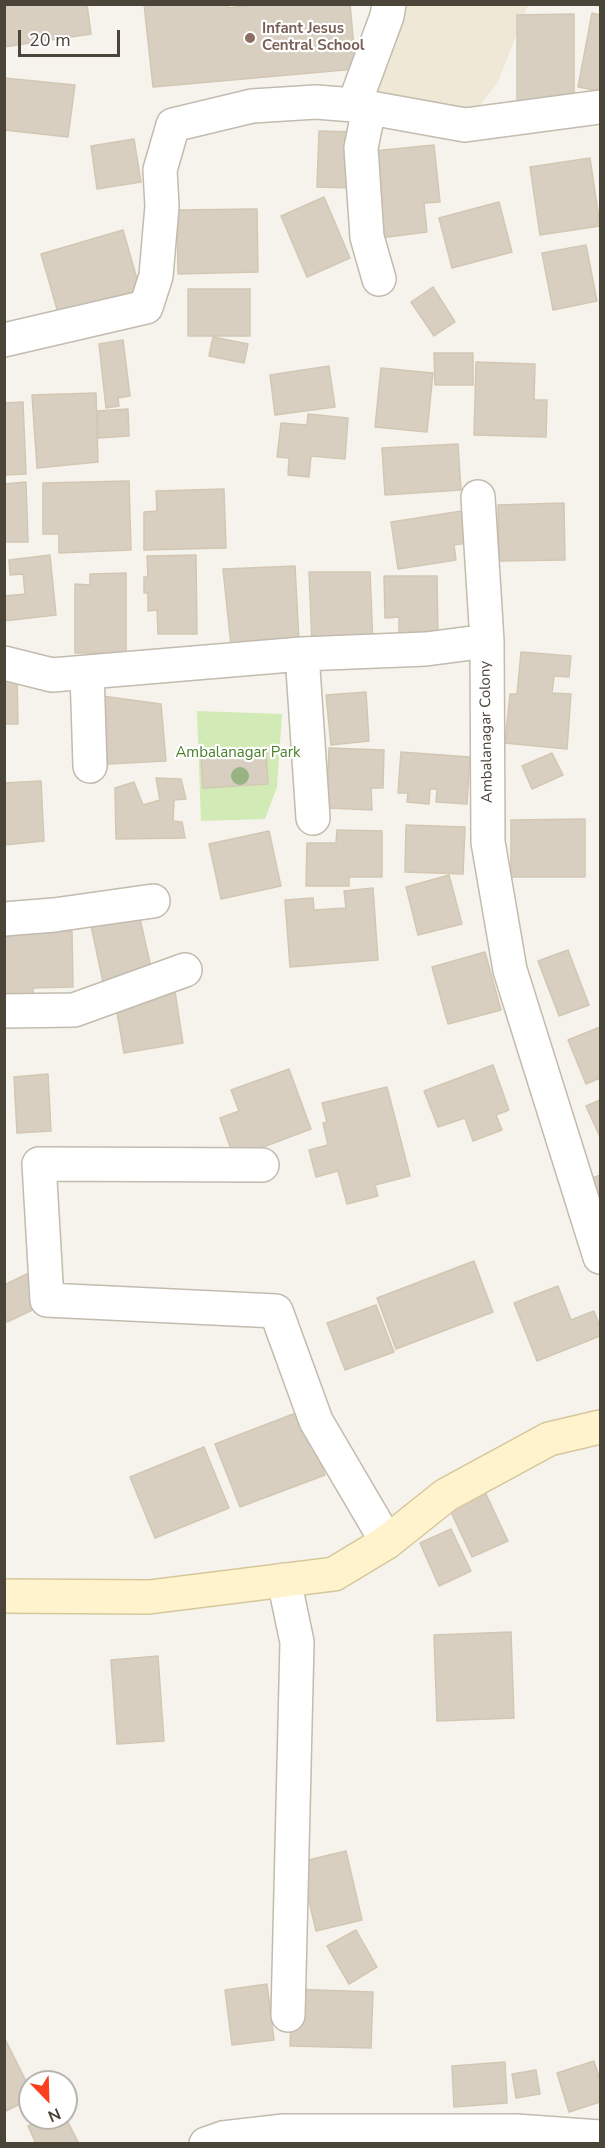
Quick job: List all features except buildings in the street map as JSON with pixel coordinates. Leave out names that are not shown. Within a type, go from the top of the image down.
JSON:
[{"type":"main road","points":[[4,1596],[149,1597],[334,1574],[387,1542],[446,1494],[549,1439],[600,1427]]},
{"type":"street","points":[[379,279],[368,237],[361,148],[362,106],[389,4]]},
{"type":"street","points":[[4,340],[146,307],[156,276],[162,206],[160,170],[172,125],[252,106],[316,102],[362,106],[465,125],[600,107]]},
{"type":"street","points":[[478,497],[487,641]]},
{"type":"street","name":"Ambalanagar Colony","points":[[4,663],[52,675],[303,654],[426,650],[487,641],[488,842],[510,970],[600,1257]]},
{"type":"street","points":[[303,654],[313,818]]},
{"type":"street","points":[[87,672],[90,766]]},
{"type":"street","points":[[4,919],[153,902]]},
{"type":"street","points":[[4,1011],[74,1010],[185,970]]},
{"type":"street","points":[[262,1165],[39,1164],[47,1300],[276,1311],[316,1421],[387,1542]]},
{"type":"street","points":[[284,1581],[297,1642],[288,2016]]},
{"type":"street","points":[[206,2144],[223,2138],[284,2131],[395,2138],[516,2131],[600,2137]]},
{"type":"shaded area","points":[[399,5],[528,5],[498,82],[454,139],[368,110]]},
{"type":"green space","name":"Ambalanagar Park","points":[[197,711],[282,714],[277,787],[265,819],[201,821]]},
{"type":"place","name":"Infant Jesus Central School","points":[[250,38]]}]
